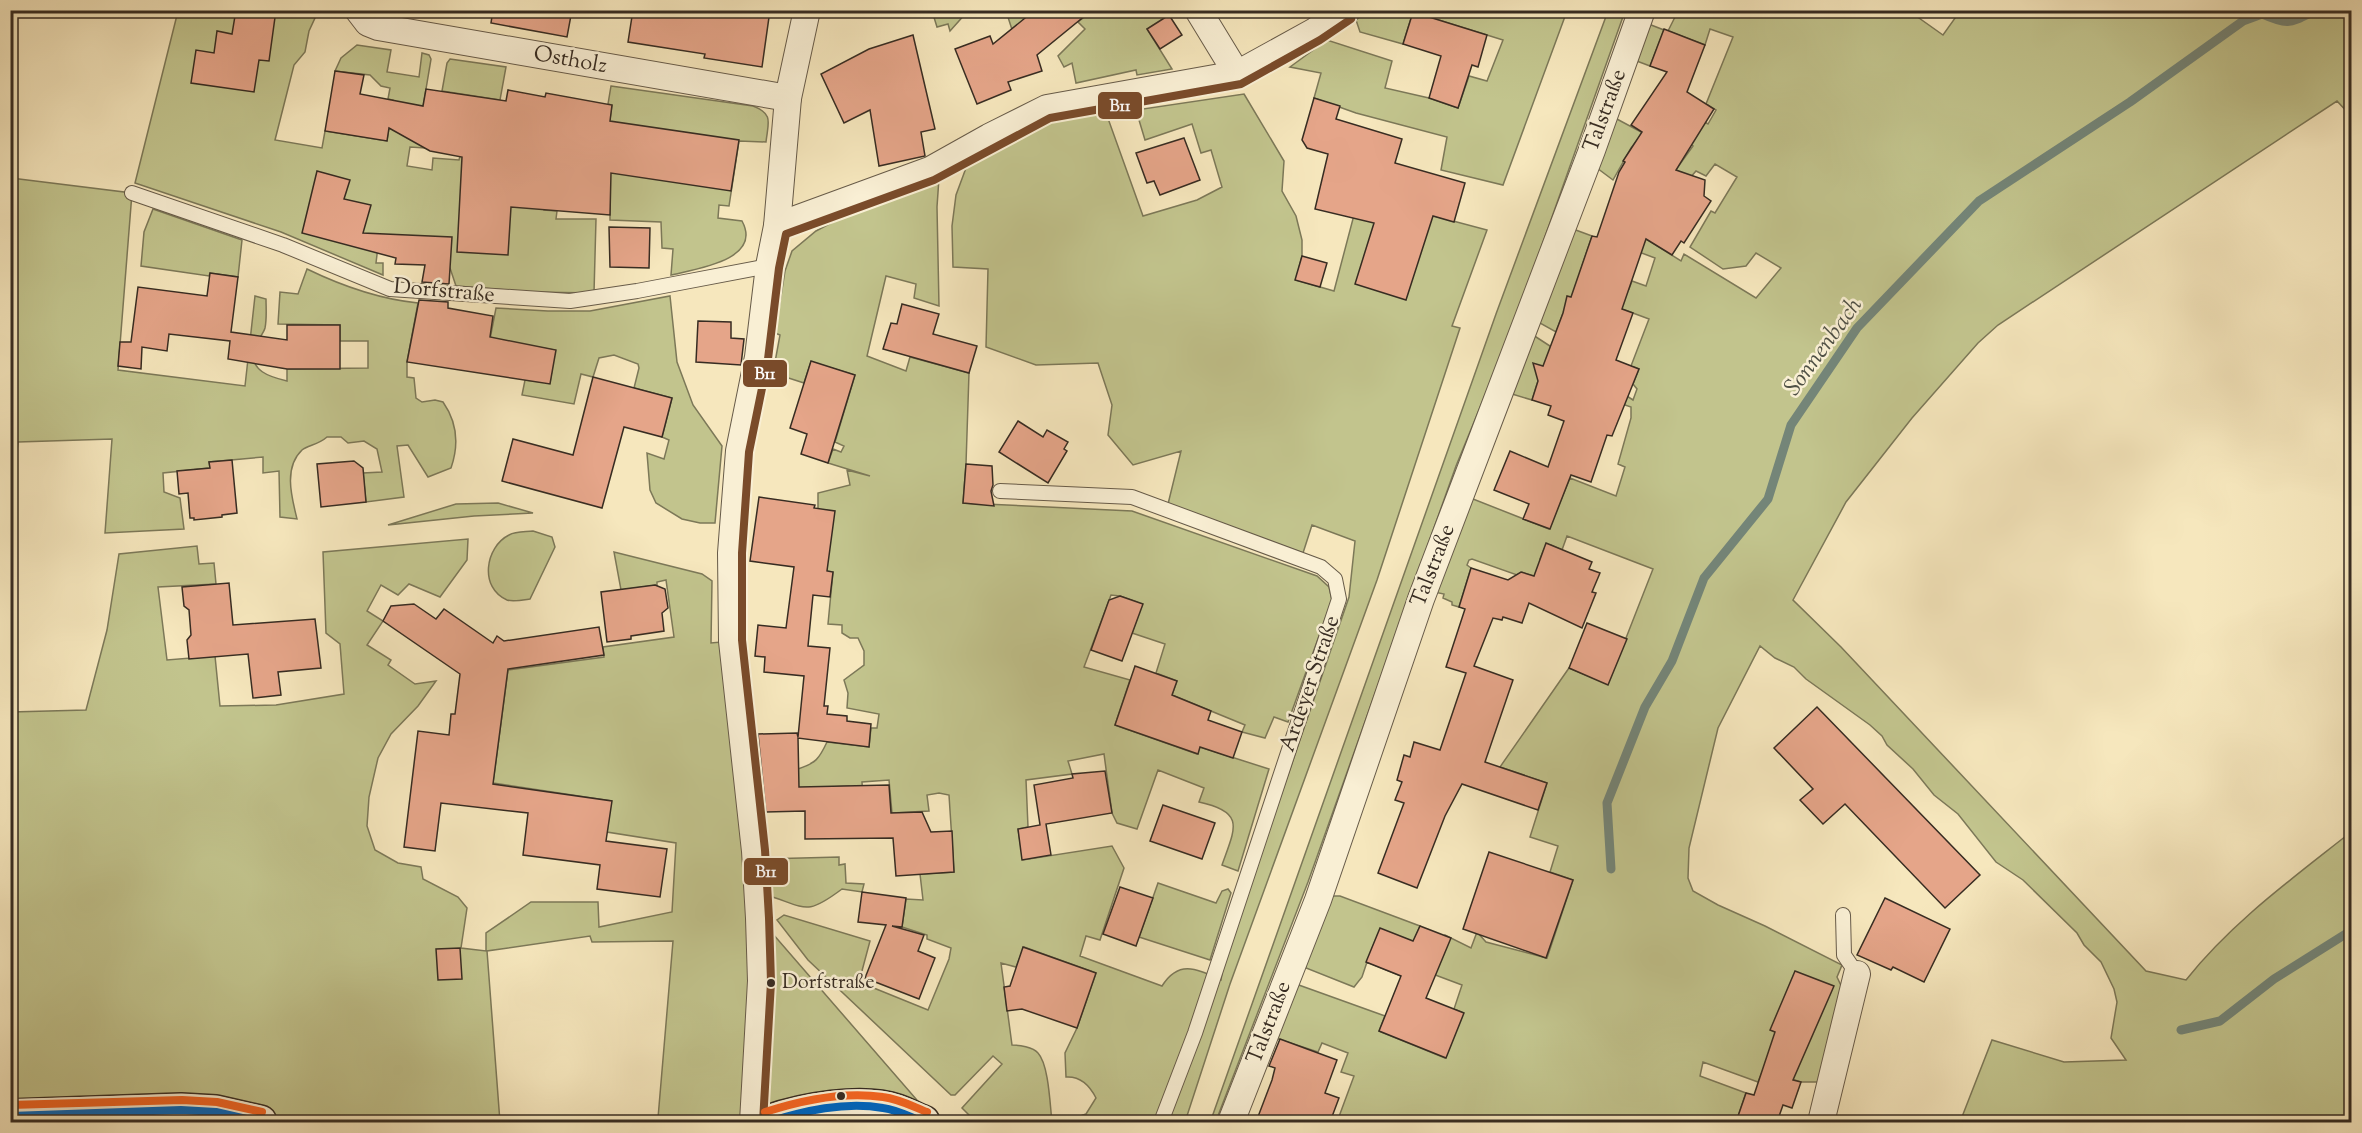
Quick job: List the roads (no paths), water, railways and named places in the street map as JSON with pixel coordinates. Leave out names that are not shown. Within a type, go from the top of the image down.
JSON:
[{"type":"main road","points":[[768,1122],[815,1109],[841,1107],[895,1110],[923,1122]]},
{"type":"main road","points":[[10,1116],[57,1118],[202,1111],[260,1122]]},
{"type":"street","name":"Ostholz","points":[[358,10],[368,23],[378,27],[788,98]]},
{"type":"street","points":[[753,1122],[761,981],[759,918],[755,850],[732,641],[731,553],[739,451],[758,357],[769,266],[777,226],[788,98],[807,10]]},
{"type":"street","points":[[1198,10],[1237,74]]},
{"type":"street","points":[[777,226],[930,170],[1047,108],[1237,74],[1315,31],[1345,10]]},
{"type":"street","name":"Talstraße","points":[[1231,1122],[1318,900],[1421,599],[1595,142],[1642,10]]},
{"type":"street","points":[[1821,1122],[1857,974]]},
{"type":"lane","name":"Dorfstraße","points":[[132,193],[283,245],[390,289],[570,301],[769,266]]},
{"type":"lane","name":"Ardeyer Straße","points":[[1000,491],[1132,497],[1321,567],[1335,579],[1340,599],[1195,1033],[1161,1122]]},
{"type":"lane","points":[[1843,915],[1844,955],[1857,974]]},
{"type":"waterway","name":"Sonnenbach","points":[[1611,869],[1607,803],[1645,707],[1672,661],[1704,578],[1768,499],[1791,425],[1857,328],[1979,201],[2130,102],[2243,21],[2262,14],[2289,21],[2316,10]]},
{"type":"waterway","points":[[2181,1030],[2220,1021],[2274,979],[2352,930]]},
{"type":"place","name":"Dorfstraße","points":[[771,983]]}]
